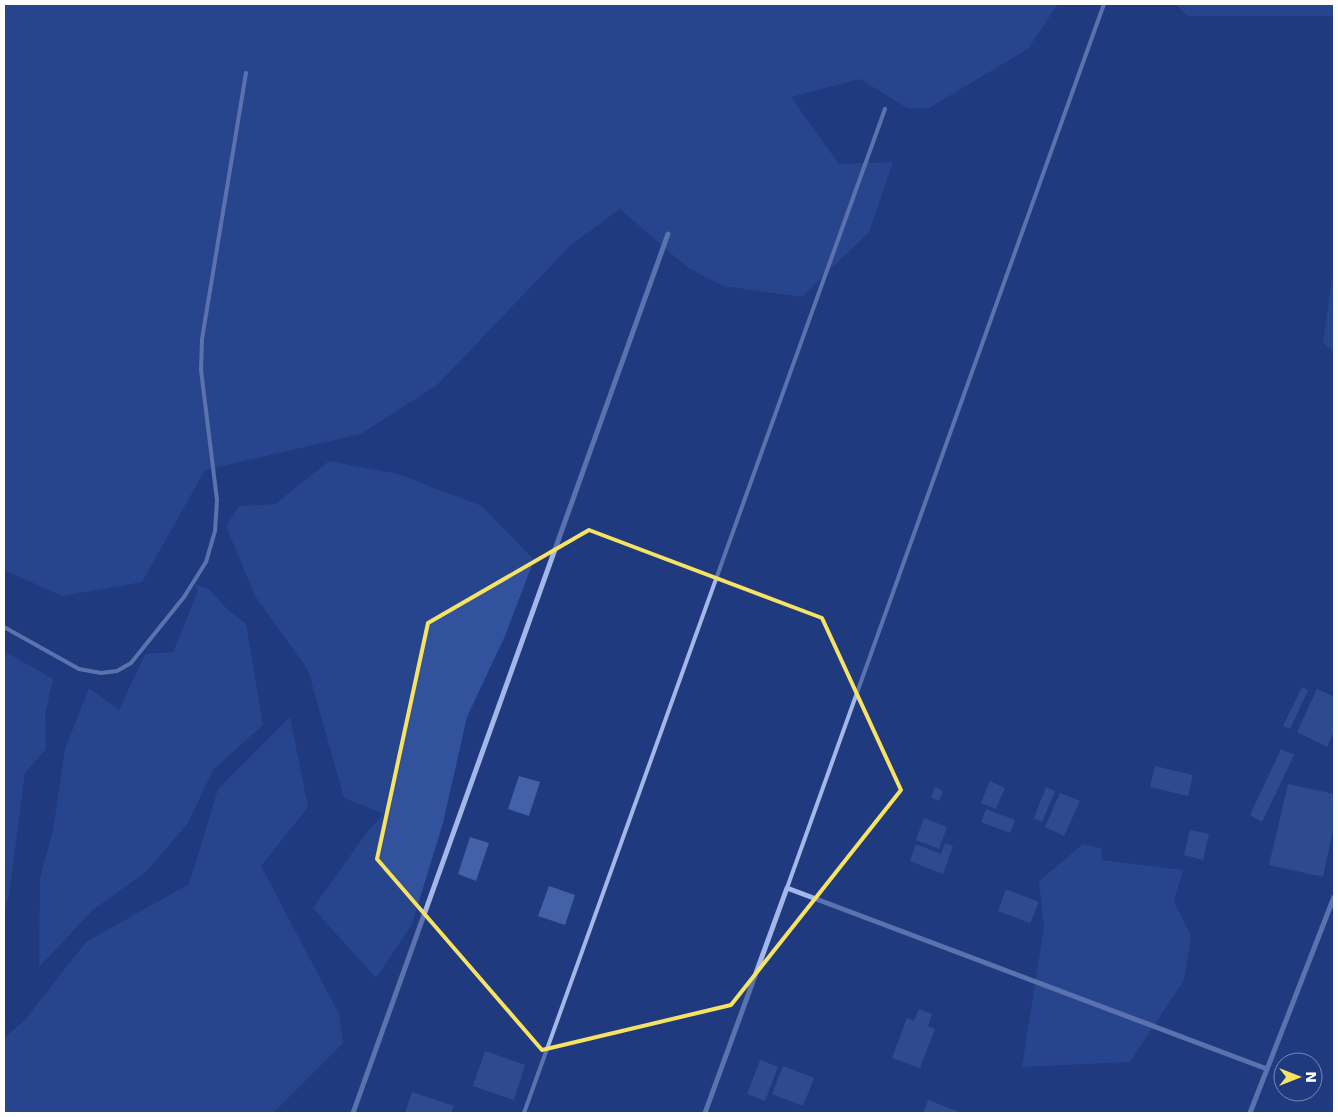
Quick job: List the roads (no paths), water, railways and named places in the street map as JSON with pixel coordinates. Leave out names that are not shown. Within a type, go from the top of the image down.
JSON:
[{"type":"street","points":[[354,1113],[668,234]]},
{"type":"street","points":[[705,1113],[787,888],[1267,1069]]},
{"type":"street","points":[[1250,1113],[1334,897]]},
{"type":"lane","points":[[787,888],[1104,4]]},
{"type":"lane","points":[[4,627],[79,670],[101,673],[117,671],[132,663],[184,597],[206,562],[215,531],[217,500],[201,370],[202,339],[246,73]]},
{"type":"lane","points":[[524,1113],[885,109]]}]
